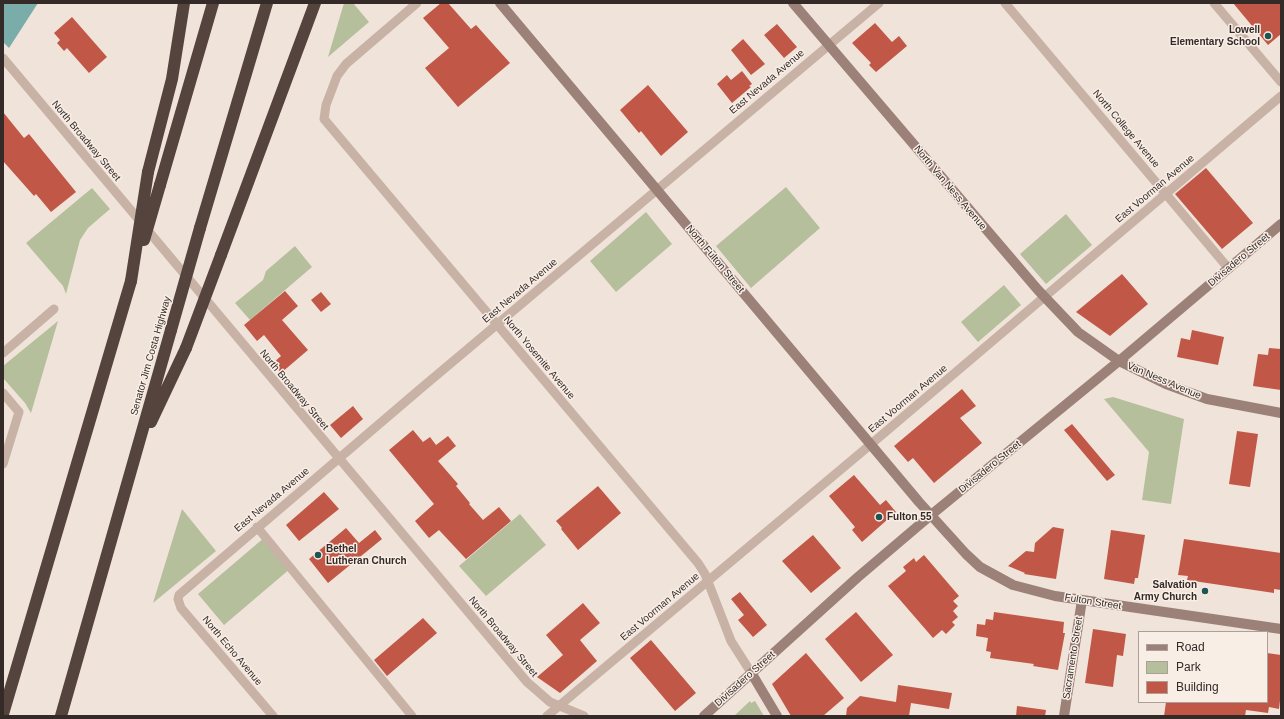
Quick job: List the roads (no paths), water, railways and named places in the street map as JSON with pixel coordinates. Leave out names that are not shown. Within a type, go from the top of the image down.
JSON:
[{"type":"highway","points":[[131,281],[148,172],[172,79],[184,3]]},
{"type":"highway","points":[[3,714],[213,3]]},
{"type":"highway","name":"Senator Jim Costa Highway","points":[[61,716],[200,228],[267,3]]},
{"type":"highway","points":[[135,456],[186,348],[315,3]]},
{"type":"main road","name":"North Fulton Street","points":[[500,3],[870,445],[931,515]]},
{"type":"main road","name":"North Van Ness Avenue","points":[[793,3],[1044,297],[1078,332],[1119,361]]},
{"type":"main road","name":"Divisadero Street","points":[[704,716],[858,578],[931,515],[1119,361],[1281,224]]},
{"type":"main road","name":"Van Ness Avenue","points":[[1119,361],[1166,384],[1207,399],[1281,413]]},
{"type":"main road","name":"Fulton Street","points":[[931,515],[972,561],[996,577],[1031,591],[1082,600],[1281,629]]},
{"type":"main road","name":"Sacramento Street","points":[[1064,716],[1082,600]]},
{"type":"main road","points":[[752,674],[777,716]]},
{"type":"street","name":"North Yosemite Avenue","points":[[417,3],[346,64],[337,76],[326,105],[324,119],[698,563],[708,581],[731,641],[752,674]]},
{"type":"street","name":"East Nevada Avenue","points":[[178,599],[182,591],[257,527],[828,44],[879,3]]},
{"type":"street","name":"North College Avenue","points":[[1005,3],[1229,269]]},
{"type":"street","points":[[1214,3],[1281,82]]},
{"type":"street","name":"North Broadway Street","points":[[3,58],[338,459],[527,682],[558,707],[584,716]]},
{"type":"street","name":"East Voorman Avenue","points":[[547,716],[870,445],[1281,96]]},
{"type":"street","points":[[3,353],[54,309]]},
{"type":"street","points":[[3,393],[19,412],[3,464]]},
{"type":"street","points":[[257,527],[412,716]]},
{"type":"street","name":"North Echo Avenue","points":[[178,599],[181,608],[273,716]]},
{"type":"water","points":[[3,3],[38,3],[9,48],[3,42]]},
{"type":"place","name":"Lowell Elementary School","points":[[1268,36]]},
{"type":"place","name":"Fulton 55","points":[[879,517]]},
{"type":"place","name":"Bethel Lutheran Church","points":[[318,555]]},
{"type":"place","name":"Salvation Army Church","points":[[1205,591]]}]
